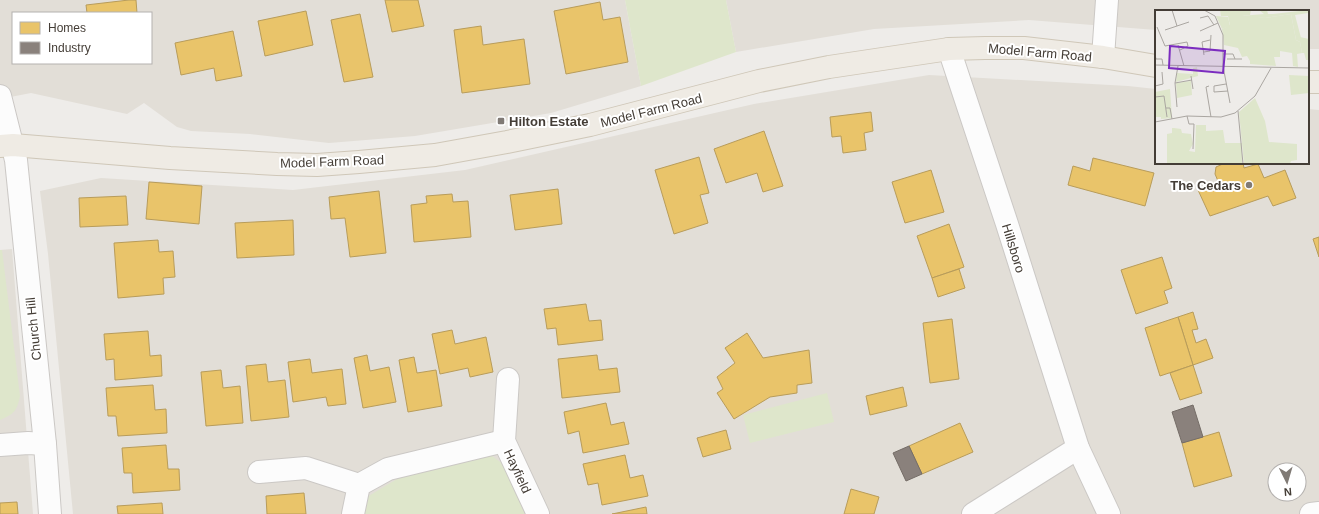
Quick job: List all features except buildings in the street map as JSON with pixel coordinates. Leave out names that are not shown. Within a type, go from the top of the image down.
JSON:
[{"type":"main road","name":"Model Farm Road","points":[[7,146],[170,158],[285,164],[359,162],[435,155],[507,142],[590,125],[759,81],[828,67],[949,49],[1024,48],[1155,66]]},
{"type":"street","points":[[1103,58],[1107,0]]},
{"type":"street","name":"Hillsboro","points":[[949,49],[1007,224],[1078,448],[1110,514]]},
{"type":"street","name":"Church Hill","points":[[0,96],[7,146],[16,160],[45,444],[50,514]]},
{"type":"street","name":"Hayfield","points":[[508,379],[504,440],[538,514]]},
{"type":"street","points":[[259,472],[306,468],[359,485],[388,469],[504,440]]},
{"type":"street","points":[[0,445],[28,443],[45,444]]},
{"type":"street","points":[[973,514],[1078,448]]},
{"type":"street","points":[[353,514],[359,485]]},
{"type":"street","points":[[1311,514],[1319,512]]},
{"type":"shaded area","points":[[0,0],[625,0],[641,86],[551,113],[415,136],[329,143],[250,134],[191,131],[177,127],[144,103],[127,114],[31,93],[0,99]]},
{"type":"shaded area","points":[[726,0],[1319,0],[1319,49],[1309,49],[1309,10],[1155,10],[1155,30],[1029,20],[874,29],[736,52]]},
{"type":"shaded area","points":[[929,75],[1128,86],[1155,89],[1155,164],[1309,164],[1309,109],[1319,110],[1319,514],[73,514],[48,254],[40,191],[101,178],[293,190],[465,170],[754,104]]},
{"type":"shaded area","points":[[12,249],[33,514],[0,514],[0,250]]},
{"type":"green space","points":[[625,0],[726,0],[736,52],[641,86]]},
{"type":"green space","points":[[0,250],[2,250],[20,396],[16,409],[9,416],[0,420]]},
{"type":"green space","points":[[827,393],[834,422],[750,443],[743,415]]},
{"type":"green space","points":[[488,453],[503,464],[525,514],[358,514],[362,500],[407,473]]},
{"type":"place","name":"Hilton Estate","points":[[501,121]]},
{"type":"place","name":"The Cedars","points":[[1249,185]]}]
